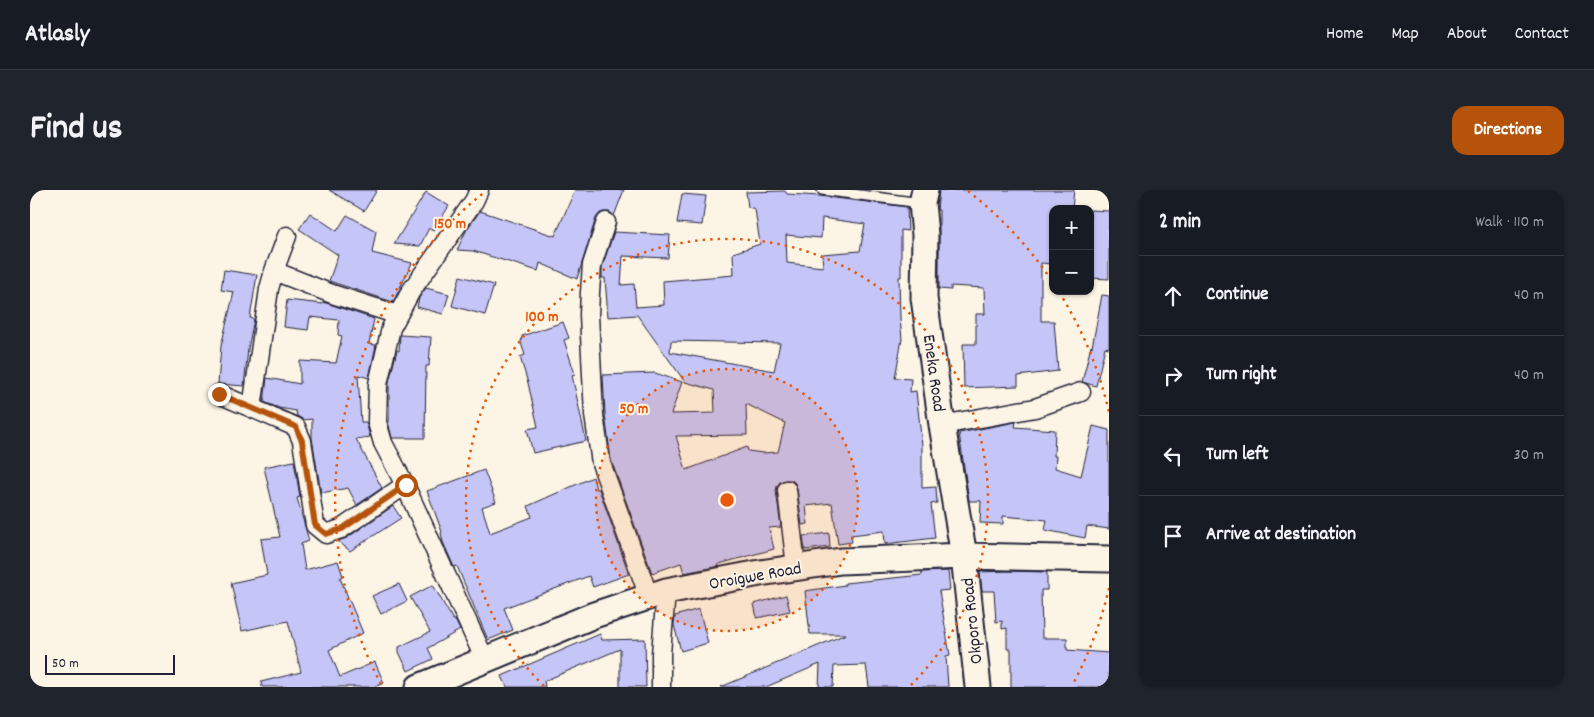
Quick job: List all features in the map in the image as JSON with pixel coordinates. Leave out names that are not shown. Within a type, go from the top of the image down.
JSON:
[{"type":"street","points":[[477,191],[474,201],[411,291],[391,328],[378,384],[377,422],[383,443],[406,485],[485,660]]},
{"type":"street","name":"Eneka Road","points":[[924,197],[924,298],[942,425],[964,556]]},
{"type":"street","points":[[606,222],[592,265],[589,315],[594,415],[601,463],[657,594],[661,687]]},
{"type":"street","points":[[252,408],[264,320],[274,271],[287,236]]},
{"type":"street","points":[[274,271],[332,294],[398,315]]},
{"type":"street","points":[[942,425],[1035,408],[1081,392]]},
{"type":"street","points":[[219,394],[296,427],[302,441],[315,525],[326,534],[342,529],[406,485]]},
{"type":"street","points":[[787,490],[796,567]]},
{"type":"street","name":"Oroigwe Road","points":[[419,687],[594,615],[657,594],[760,573],[841,561],[964,556],[1109,559]]},
{"type":"street","name":"Okporo Road","points":[[964,556],[978,687]]},
{"type":"lane","points":[[822,190],[924,197]]},
{"type":"building","points":[[329,190],[377,190],[364,211]]},
{"type":"building","points":[[575,190],[624,190],[614,216],[610,212],[604,212],[596,218],[577,279],[540,263],[538,271],[473,251],[457,250],[467,229],[480,211],[555,236]]},
{"type":"building","points":[[939,190],[1074,190],[1072,205],[1049,205],[1049,264],[1041,263],[1041,321],[1054,321],[1058,371],[1018,376],[1018,386],[964,388],[963,344],[976,344],[976,314],[985,314],[984,288],[951,286],[951,290],[939,289],[939,210],[937,210]]},
{"type":"building","points":[[785,191],[787,194],[907,207],[908,231],[901,230],[901,277],[899,277],[902,339],[895,378],[911,379],[910,392],[916,391],[922,445],[922,488],[936,487],[937,503],[931,504],[935,538],[885,544],[884,531],[851,535],[852,542],[838,544],[832,503],[806,506],[808,524],[802,525],[797,488],[792,480],[785,480],[780,482],[776,491],[781,527],[769,528],[774,549],[719,564],[719,566],[684,573],[681,563],[652,573],[611,460],[605,414],[603,375],[655,373],[682,382],[671,414],[715,413],[714,390],[685,382],[637,315],[608,317],[605,278],[602,278],[602,267],[614,232],[670,235],[668,258],[623,256],[621,285],[634,284],[636,307],[664,305],[663,281],[734,275],[733,253],[760,244],[755,209],[748,207],[746,192]],"holes":[[[822,218],[865,224],[860,251],[822,254],[823,267],[787,263],[786,235],[821,238]],[[671,341],[780,343],[774,371],[670,352]],[[746,404],[785,423],[778,452],[748,451],[747,447],[686,470],[676,436],[747,435]]]},
{"type":"building","points":[[426,192],[449,206],[434,230],[429,228],[420,246],[394,244]]},
{"type":"building","points":[[682,194],[706,196],[702,225],[677,223]]},
{"type":"building","points":[[1094,210],[1109,211],[1109,279],[1094,278]]},
{"type":"building","points":[[310,213],[337,231],[347,215],[376,231],[372,253],[412,263],[393,302],[329,281],[338,255],[299,229]]},
{"type":"building","points":[[224,270],[257,275],[250,318],[254,319],[248,349],[244,386],[218,384],[221,346],[234,292],[221,290]]},
{"type":"building","points":[[460,276],[494,285],[485,315],[452,306]]},
{"type":"building","points":[[426,288],[449,294],[443,314],[417,307],[419,298]]},
{"type":"building","points":[[1102,295],[1109,296],[1109,348],[1105,347],[1096,386],[1082,382],[1092,347]]},
{"type":"building","points":[[287,300],[323,304],[323,302],[374,319],[369,344],[376,345],[369,378],[358,375],[361,422],[366,422],[370,437],[356,439],[382,488],[357,505],[348,488],[321,493],[312,438],[312,419],[303,420],[297,416],[296,411],[279,408],[264,402],[267,378],[300,384],[300,361],[336,363],[342,336],[338,335],[339,320],[310,317],[308,330],[284,327]]},
{"type":"building","points":[[563,322],[569,338],[564,340],[575,374],[572,375],[586,441],[533,453],[527,429],[538,427],[520,357],[525,355],[521,343],[522,336]]},
{"type":"building","points":[[400,335],[431,337],[429,366],[426,366],[425,438],[392,438],[388,422],[389,382],[397,350],[399,351]]},
{"type":"building","points":[[1016,422],[1015,427],[1055,430],[1055,468],[1081,476],[1093,426],[1109,430],[1109,529],[1087,526],[1085,538],[1045,530],[1047,520],[1003,516],[1003,524],[980,523],[981,501],[969,501],[959,433]]},
{"type":"building","points":[[294,461],[300,497],[297,498],[309,541],[301,544],[305,570],[338,561],[343,576],[340,578],[363,633],[329,650],[340,677],[375,662],[384,683],[374,687],[262,687],[261,682],[301,672],[288,621],[242,631],[231,583],[267,575],[261,539],[280,537],[264,467]]},
{"type":"building","points":[[484,470],[496,502],[482,507],[490,533],[532,517],[528,506],[593,477],[629,574],[593,587],[589,576],[504,608],[513,630],[488,640],[457,566],[454,567],[443,542],[442,532],[427,491]]},
{"type":"building","points":[[393,506],[401,518],[350,551],[338,541],[347,538]]},
{"type":"building","points":[[829,533],[830,547],[805,550],[803,536]]},
{"type":"building","points":[[948,571],[950,590],[939,591],[950,655],[946,656],[948,687],[869,687],[866,665],[834,666],[833,687],[819,687],[820,664],[766,687],[721,687],[846,634],[810,634],[805,591],[845,585],[845,583],[922,575],[922,572]]},
{"type":"building","points":[[980,572],[1047,572],[1047,590],[1041,590],[1042,638],[1067,638],[1067,650],[1109,653],[1109,687],[1011,687],[1011,649],[1007,649],[1007,628],[1002,629],[1002,621],[996,622],[994,591],[982,591],[980,574]]},
{"type":"building","points":[[399,584],[407,601],[381,614],[372,596]]},
{"type":"building","points":[[433,585],[460,630],[428,648],[433,659],[408,671],[399,652],[399,647],[430,632],[410,597]]},
{"type":"building","points":[[786,595],[790,611],[757,618],[754,604]]},
{"type":"building","points":[[699,609],[708,643],[681,651],[674,625],[675,616]]},
{"type":"building","points":[[600,634],[602,640],[645,639],[646,687],[620,687],[620,649],[544,681],[545,687],[507,687],[502,676]]},
{"type":"route","points":[[219,394],[296,427],[302,441],[315,525],[326,534],[342,529],[406,485]]}]
